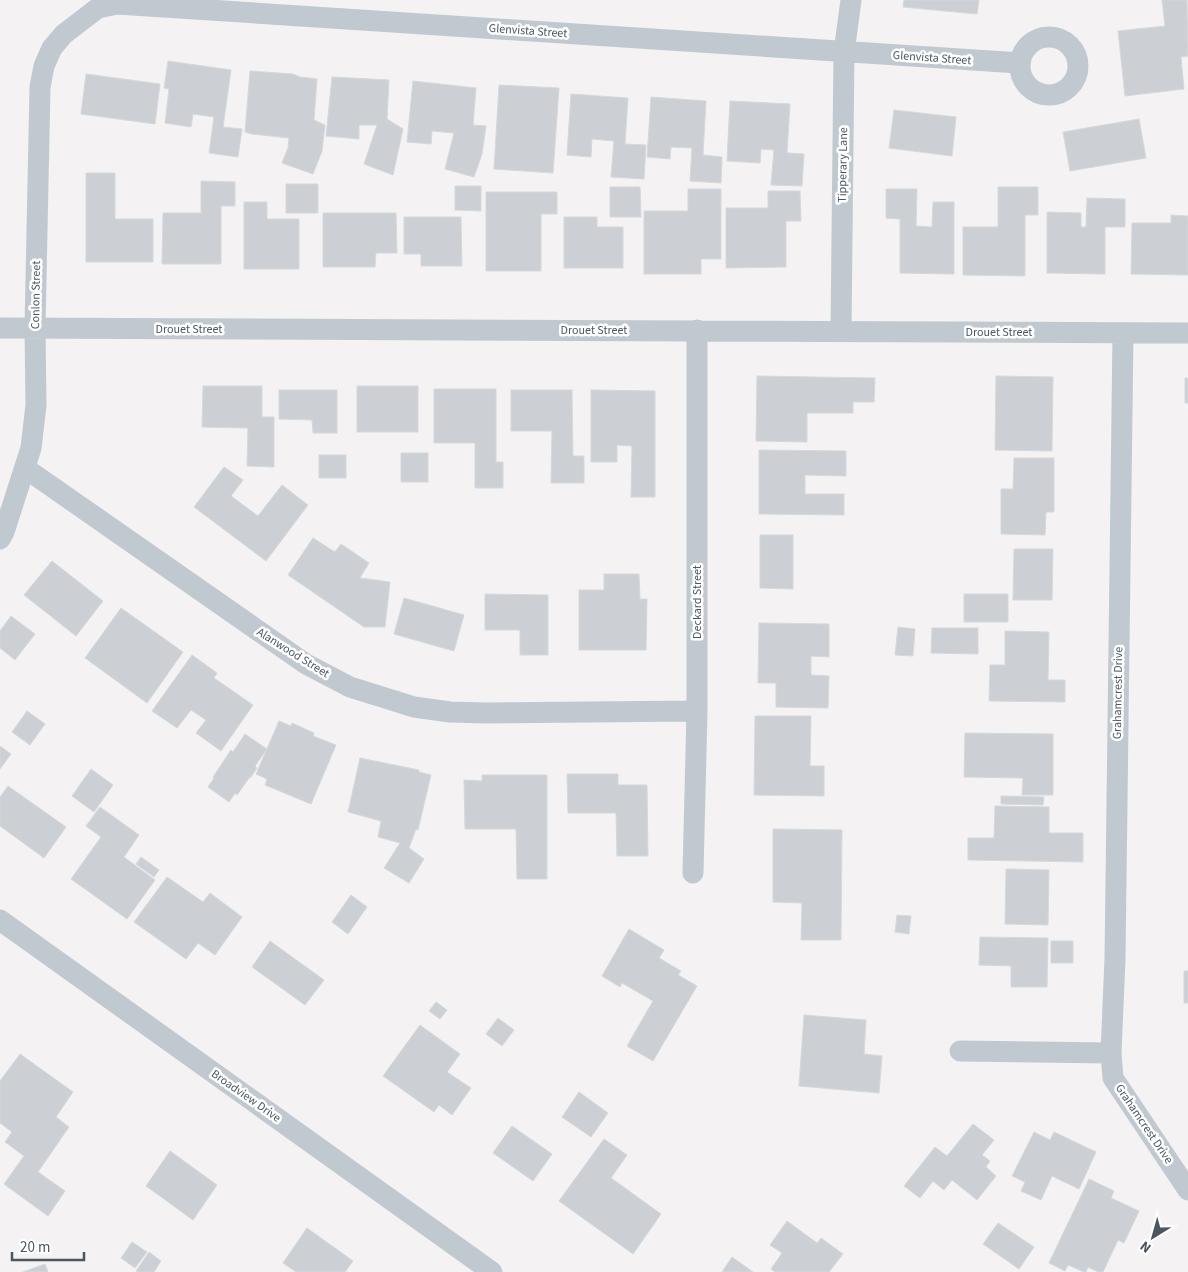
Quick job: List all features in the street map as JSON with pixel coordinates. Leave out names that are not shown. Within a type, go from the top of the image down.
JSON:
[{"type":"street","name":"Tipperary Lane","points":[[841,331],[844,52],[851,0]]},
{"type":"street","name":"Glenvista Street","points":[[52,48],[64,34],[98,8],[117,4],[1020,63]]},
{"type":"street","name":"Conlon Street","points":[[0,540],[31,448],[36,405],[35,328],[40,87],[44,66],[52,48]]},
{"type":"street","name":"Drouet Street","points":[[0,328],[1188,333]]},
{"type":"street","name":"Deckard Street","points":[[693,874],[697,711],[697,330]]},
{"type":"street","name":"Grahamcrest Drive","points":[[1123,333],[1116,893],[1111,1053],[1113,1078],[1188,1190]]},
{"type":"street","name":"Alanwood Street","points":[[25,468],[306,664],[350,687],[414,707],[450,712],[697,711]]},
{"type":"street","name":"Broadview Drive","points":[[0,920],[492,1272]]},
{"type":"street","points":[[960,1051],[1111,1053]]},
{"type":"building","points":[[904,0],[979,0],[977,14],[903,7]]},
{"type":"building","points":[[1162,0],[1187,0],[1188,56],[1181,57],[1184,89],[1125,96],[1118,31],[1165,26]]},
{"type":"building","points":[[168,61],[231,70],[223,127],[242,129],[238,157],[209,153],[214,117],[193,114],[191,127],[165,123],[169,89],[164,88]]},
{"type":"building","points":[[250,71],[293,74],[300,77],[317,79],[314,120],[325,125],[322,151],[313,174],[282,163],[288,148],[289,138],[245,132]]},
{"type":"building","points":[[86,74],[160,84],[155,124],[81,114]]},
{"type":"building","points":[[332,77],[389,80],[387,119],[403,129],[393,175],[364,164],[377,125],[359,125],[359,139],[326,136]]},
{"type":"building","points":[[413,81],[476,88],[473,125],[486,126],[482,154],[474,177],[445,169],[454,133],[432,131],[431,144],[407,142]]},
{"type":"building","points":[[499,85],[559,88],[553,173],[494,169]]},
{"type":"building","points":[[571,94],[628,98],[625,144],[646,145],[644,179],[611,177],[614,141],[592,139],[591,157],[567,155]]},
{"type":"building","points":[[651,97],[706,101],[703,155],[722,157],[721,183],[690,181],[692,148],[671,147],[670,159],[647,157]]},
{"type":"building","points":[[730,101],[790,104],[787,153],[804,154],[802,186],[771,185],[774,150],[761,149],[760,163],[727,161]]},
{"type":"building","points":[[894,110],[956,117],[952,156],[889,148]]},
{"type":"building","points":[[1139,119],[1146,158],[1070,171],[1063,132]]},
{"type":"building","points":[[86,173],[115,173],[115,219],[153,219],[153,262],[86,262]]},
{"type":"building","points":[[201,181],[235,182],[235,206],[221,206],[221,264],[162,264],[163,213],[201,213]]},
{"type":"building","points":[[286,184],[318,184],[318,213],[286,213]]},
{"type":"building","points":[[455,186],[481,186],[481,211],[455,210]]},
{"type":"building","points":[[610,187],[640,187],[641,217],[610,217]]},
{"type":"building","points":[[998,187],[1038,187],[1038,215],[1025,215],[1025,276],[963,275],[963,227],[998,227]]},
{"type":"building","points":[[688,189],[721,189],[721,259],[701,259],[701,274],[644,274],[644,211],[688,211]]},
{"type":"building","points":[[886,189],[917,189],[916,226],[932,227],[933,202],[954,202],[954,274],[900,273],[900,219],[886,218]]},
{"type":"building","points":[[768,191],[800,191],[801,221],[786,221],[786,267],[726,268],[726,208],[768,208]]},
{"type":"building","points":[[486,192],[557,192],[557,214],[541,214],[541,271],[486,271]]},
{"type":"building","points":[[1087,198],[1125,199],[1125,227],[1105,227],[1105,274],[1047,273],[1047,212],[1081,213],[1081,227],[1086,227]]},
{"type":"building","points":[[244,202],[267,202],[267,219],[299,219],[299,269],[244,269]]},
{"type":"building","points":[[323,213],[396,213],[397,253],[376,253],[375,267],[323,267]]},
{"type":"building","points":[[1171,215],[1188,216],[1188,275],[1131,274],[1132,223],[1171,223]]},
{"type":"building","points":[[404,217],[461,217],[462,266],[421,266],[421,254],[404,254]]},
{"type":"building","points":[[564,217],[597,217],[597,227],[623,227],[623,268],[564,268]]},
{"type":"building","points":[[757,376],[875,378],[874,402],[853,402],[853,413],[807,413],[807,442],[756,441]]},
{"type":"building","points":[[996,376],[1053,377],[1052,451],[995,450]]},
{"type":"building","points":[[1185,378],[1188,378],[1188,403],[1185,403]]},
{"type":"building","points":[[203,386],[262,386],[262,417],[274,417],[274,467],[247,466],[248,428],[202,427]]},
{"type":"building","points":[[357,386],[418,386],[418,432],[357,432]]},
{"type":"building","points":[[434,389],[496,389],[496,462],[503,462],[503,488],[475,488],[475,443],[434,443]]},
{"type":"building","points":[[279,390],[337,390],[337,433],[313,433],[312,420],[279,419]]},
{"type":"building","points":[[511,390],[572,390],[573,456],[584,456],[584,483],[551,483],[552,431],[511,431]]},
{"type":"building","points":[[591,390],[655,391],[655,497],[631,497],[632,446],[617,445],[617,462],[591,462]]},
{"type":"building","points":[[759,450],[846,451],[846,476],[805,475],[805,494],[844,494],[844,515],[759,514]]},
{"type":"building","points":[[401,453],[428,453],[428,482],[401,482]]},
{"type":"building","points":[[319,455],[346,455],[346,478],[319,478]]},
{"type":"building","points":[[1014,458],[1054,458],[1054,512],[1046,512],[1045,535],[1001,534],[1001,489],[1013,489]]},
{"type":"building","points":[[224,467],[243,480],[231,496],[258,516],[282,485],[308,505],[266,561],[194,507]]},
{"type":"building","points":[[760,535],[793,535],[793,589],[760,588]]},
{"type":"building","points":[[313,538],[335,552],[341,544],[369,563],[360,578],[390,582],[385,627],[364,627],[288,575]]},
{"type":"building","points":[[1014,549],[1053,549],[1052,600],[1013,600]]},
{"type":"building","points":[[52,561],[103,601],[76,636],[24,595]]},
{"type":"building","points":[[604,574],[639,574],[640,599],[647,599],[646,650],[579,650],[579,590],[604,590]]},
{"type":"building","points":[[485,594],[548,595],[548,655],[520,655],[520,630],[485,630]]},
{"type":"building","points":[[964,594],[1008,594],[1008,622],[964,622]]},
{"type":"building","points":[[404,598],[464,615],[454,651],[394,634]]},
{"type":"building","points":[[121,608],[183,652],[147,703],[85,658]]},
{"type":"building","points":[[11,616],[35,634],[15,660],[0,648],[0,631]]},
{"type":"building","points":[[759,623],[829,624],[829,657],[811,656],[811,675],[829,676],[828,708],[776,707],[776,683],[758,683]]},
{"type":"building","points":[[898,627],[915,629],[913,656],[895,655]]},
{"type":"building","points":[[932,628],[978,628],[978,654],[931,653]]},
{"type":"building","points":[[1005,631],[1049,632],[1048,680],[1065,680],[1065,702],[989,701],[990,665],[1005,665]]},
{"type":"building","points":[[192,655],[217,673],[214,678],[253,705],[221,751],[196,733],[206,720],[191,710],[177,728],[152,711]]},
{"type":"building","points":[[27,711],[45,724],[30,745],[12,732]]},
{"type":"building","points":[[755,716],[811,716],[810,766],[824,766],[824,796],[754,795]]},
{"type":"building","points":[[279,721],[291,726],[292,723],[314,733],[313,736],[336,745],[311,804],[265,785],[267,779],[256,774]]},
{"type":"building","points":[[965,733],[1053,734],[1053,795],[1022,795],[1023,778],[964,777]]},
{"type":"building","points":[[245,734],[267,749],[255,766],[257,768],[251,777],[229,802],[208,787],[231,750],[233,752]]},
{"type":"building","points":[[0,746],[11,754],[0,769]]},
{"type":"building","points":[[360,758],[419,770],[419,772],[431,775],[418,830],[416,829],[409,848],[424,859],[409,883],[384,868],[400,843],[378,837],[381,821],[348,812]]},
{"type":"building","points":[[91,769],[113,785],[94,812],[72,796]]},
{"type":"building","points":[[567,774],[618,774],[618,785],[647,785],[648,856],[617,856],[616,813],[568,813]]},
{"type":"building","points":[[482,775],[547,775],[547,879],[517,879],[516,829],[465,829],[464,780],[482,781]]},
{"type":"building","points":[[8,786],[66,827],[44,858],[0,826],[0,797]]},
{"type":"building","points":[[1001,796],[1044,797],[1043,805],[1001,804]]},
{"type":"building","points":[[995,806],[1049,807],[1049,833],[1083,833],[1083,862],[968,860],[968,838],[994,838]]},
{"type":"building","points":[[100,807],[139,835],[124,857],[155,880],[127,919],[71,879],[101,837],[86,826]]},
{"type":"building","points":[[773,829],[842,830],[841,940],[801,940],[802,903],[773,902]]},
{"type":"building","points":[[141,857],[159,870],[154,877],[136,864]]},
{"type":"building","points":[[1006,869],[1049,870],[1048,925],[1005,924]]},
{"type":"building","points":[[167,877],[203,902],[210,893],[242,917],[215,955],[198,943],[186,959],[134,922]]},
{"type":"building","points":[[351,895],[367,907],[348,934],[332,922]]},
{"type":"building","points":[[897,915],[911,916],[909,934],[895,932]]},
{"type":"building","points":[[629,929],[664,950],[659,958],[681,971],[678,975],[697,986],[653,1061],[627,1046],[653,1001],[622,983],[620,987],[602,976]]},
{"type":"building","points":[[980,937],[1048,938],[1047,987],[1011,987],[1011,966],[979,965]]},
{"type":"building","points":[[270,941],[324,980],[305,1005],[252,967]]},
{"type":"building","points":[[1051,941],[1073,941],[1073,963],[1051,963]]},
{"type":"building","points":[[1184,971],[1188,971],[1188,1003],[1184,1003]]},
{"type":"building","points":[[436,1002],[447,1010],[440,1019],[429,1011]]},
{"type":"building","points":[[804,1015],[866,1020],[864,1054],[882,1056],[879,1093],[799,1086]]},
{"type":"building","points":[[498,1018],[514,1030],[502,1046],[486,1034]]},
{"type":"building","points":[[420,1025],[460,1054],[447,1072],[471,1088],[452,1115],[439,1105],[434,1112],[383,1076]]},
{"type":"building","points":[[20,1054],[73,1092],[56,1117],[69,1127],[38,1172],[65,1191],[48,1216],[4,1184],[24,1156],[5,1142],[12,1132],[0,1123],[0,1081]]},
{"type":"building","points":[[579,1092],[608,1113],[591,1137],[562,1117]]},
{"type":"building","points":[[973,1124],[994,1140],[982,1155],[990,1161],[986,1167],[996,1176],[977,1200],[952,1180],[944,1190],[933,1181],[920,1198],[904,1186],[935,1147],[947,1156]]},
{"type":"building","points":[[512,1126],[552,1154],[533,1181],[493,1153]]},
{"type":"building","points":[[1034,1132],[1050,1140],[1054,1132],[1096,1152],[1079,1189],[1052,1176],[1041,1200],[1021,1191],[1025,1182],[1012,1176]]},
{"type":"building","points":[[604,1139],[627,1155],[611,1178],[661,1214],[633,1254],[559,1201]]},
{"type":"building","points":[[170,1151],[217,1185],[193,1220],[146,1186]]},
{"type":"building","points":[[1089,1179],[1114,1191],[1111,1198],[1139,1211],[1124,1243],[1118,1240],[1103,1272],[1098,1272],[1088,1267],[1086,1272],[1084,1272],[1068,1265],[1065,1271],[1049,1263]]},
{"type":"building","points":[[787,1221],[817,1243],[821,1238],[843,1254],[829,1272],[775,1272],[771,1269],[782,1253],[770,1245]]},
{"type":"building","points":[[998,1223],[1034,1247],[1019,1269],[983,1244]]},
{"type":"building","points":[[307,1228],[353,1261],[345,1272],[296,1272],[283,1263]]},
{"type":"building","points":[[132,1242],[147,1252],[135,1268],[121,1258]]},
{"type":"building","points":[[149,1252],[161,1261],[154,1272],[137,1272],[136,1271]]},
{"type":"building","points":[[732,1257],[753,1272],[722,1272]]},
{"type":"building","points":[[45,1264],[48,1272],[23,1272]]}]
